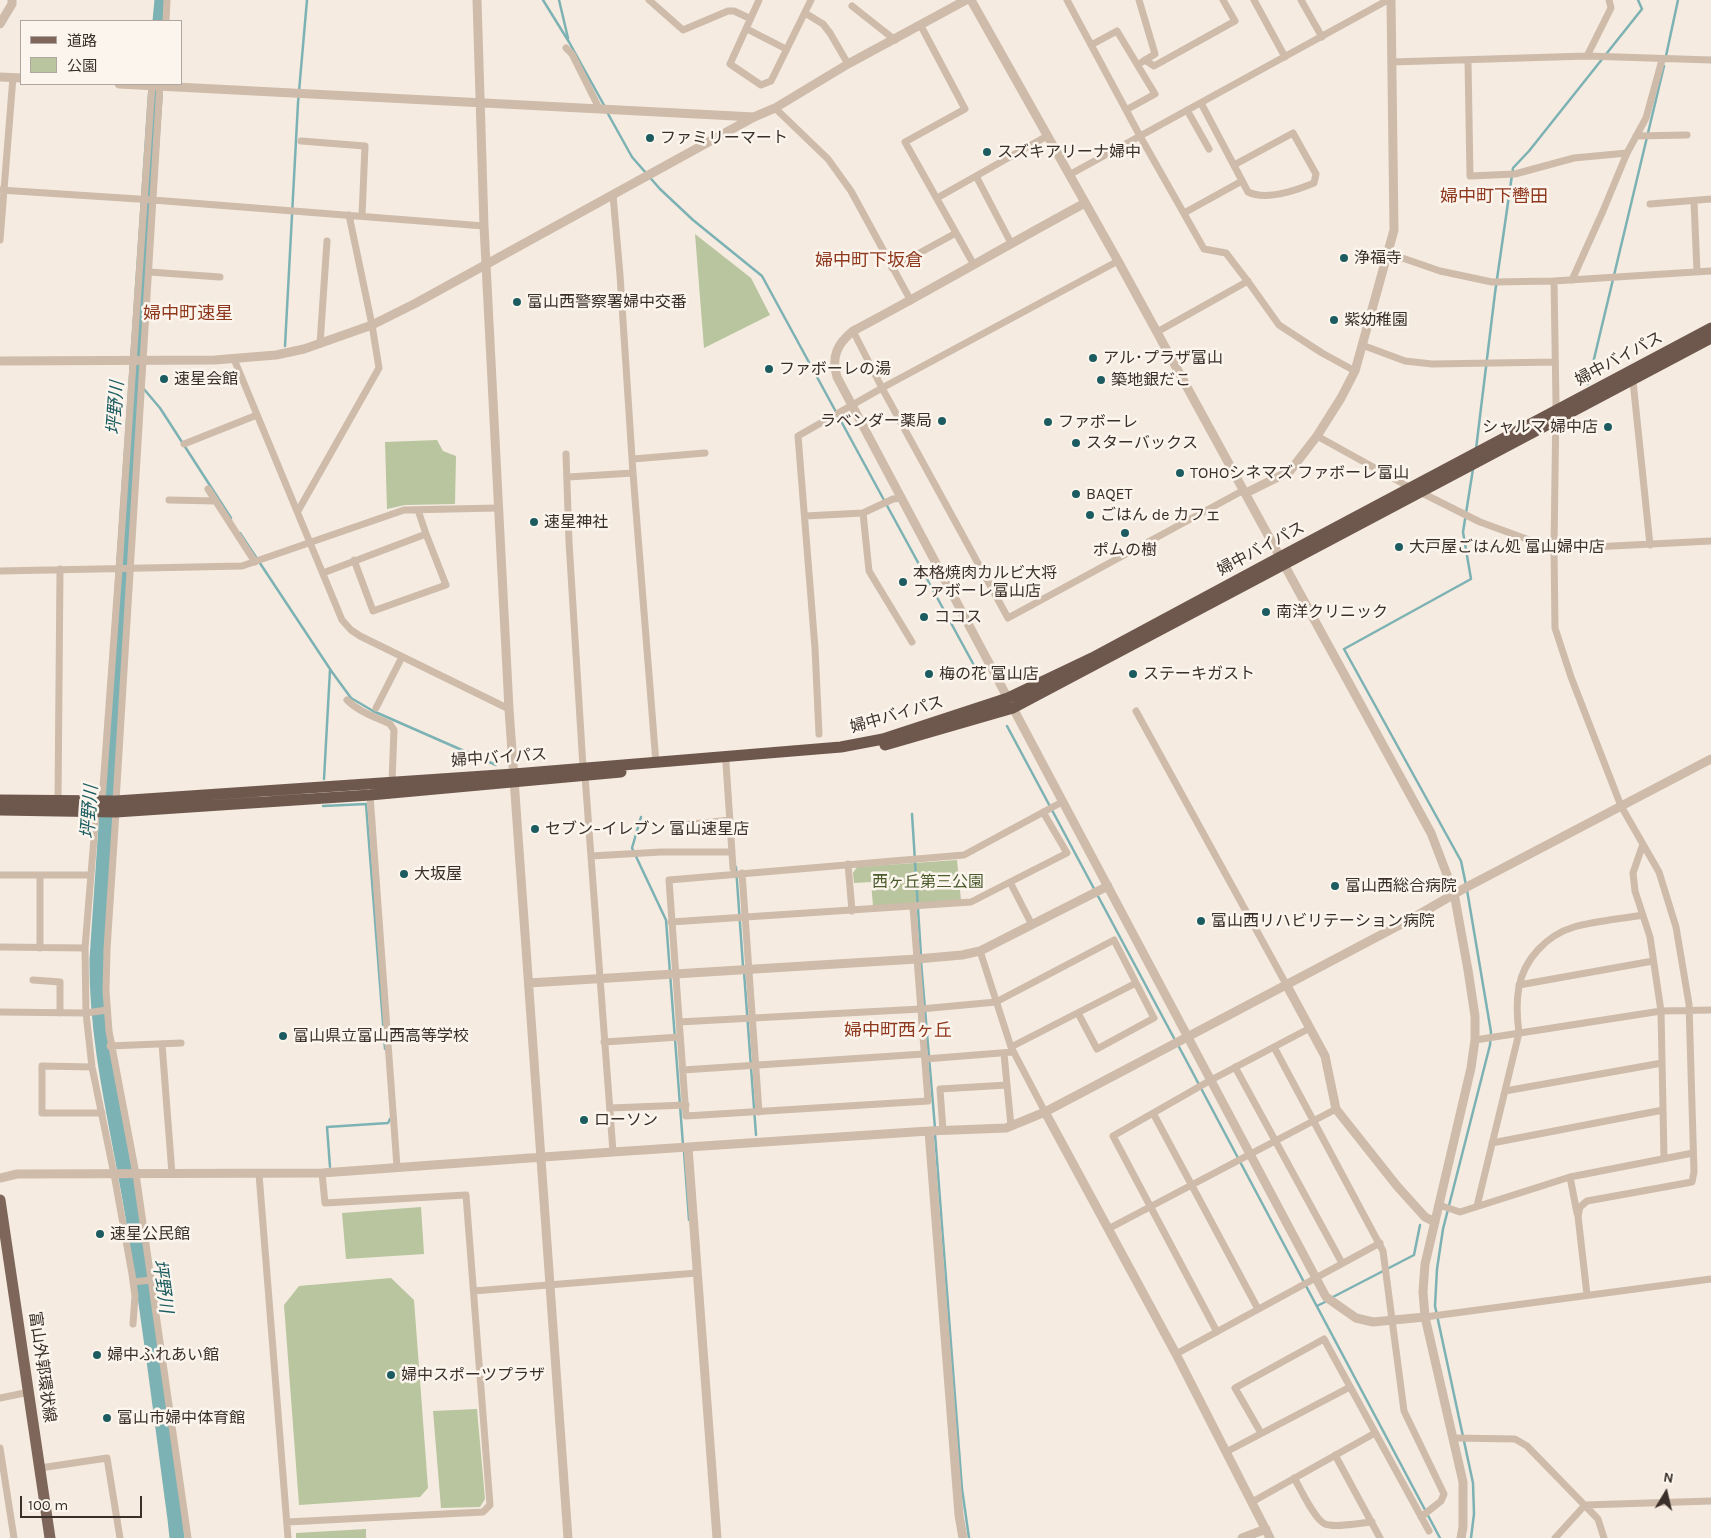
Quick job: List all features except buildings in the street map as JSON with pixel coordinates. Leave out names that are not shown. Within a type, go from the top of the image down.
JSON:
[{"type":"highway","name":"婦中バイパス","points":[[584,771],[726,763],[861,751],[907,740],[1011,703],[1556,416],[1711,328]]},
{"type":"highway","name":"婦中バイパス","points":[[1556,416],[1633,381],[1711,338]]},
{"type":"highway","name":"婦中バイパス","points":[[0,800],[102,801],[116,806],[370,795],[656,763],[841,747],[883,738],[1011,703]]},
{"type":"highway","name":"婦中バイパス","points":[[0,810],[96,812],[116,806],[392,782],[515,778]]},
{"type":"main road","name":"富山外郭環状線","points":[[0,1200],[30,1392],[50,1538]]},
{"type":"street","points":[[0,24],[12,4],[12,0]]},
{"type":"street","points":[[166,20],[167,0]]},
{"type":"street","points":[[476,0],[484,226],[509,709],[568,1538]]},
{"type":"street","points":[[648,0],[683,30],[728,11],[734,11],[749,18]]},
{"type":"street","points":[[759,0],[749,18],[747,29],[730,64],[761,85],[770,81],[811,0]]},
{"type":"street","points":[[0,361],[234,359],[276,355],[320,344],[372,326],[754,117],[774,108],[848,64],[966,0]]},
{"type":"street","points":[[971,0],[1118,261],[1431,833],[1454,893],[1474,1007],[1475,1040],[1471,1068],[1425,1264],[1423,1292],[1425,1317],[1463,1482],[1461,1538]]},
{"type":"street","points":[[1067,0],[1140,136],[1204,249],[1226,254],[1248,281],[1278,325],[1355,371]]},
{"type":"street","points":[[1138,65],[1155,54],[1139,0]]},
{"type":"street","points":[[1144,60],[1154,66],[1235,21],[1223,0]]},
{"type":"street","points":[[1254,0],[1285,57]]},
{"type":"street","points":[[1302,0],[1322,36]]},
{"type":"street","points":[[853,331],[882,388],[1008,618],[1245,491],[1290,470],[1317,436],[1341,398],[1355,371],[1394,230],[1392,62],[1389,0],[1069,175]]},
{"type":"street","points":[[1588,56],[1611,8],[1609,0]]},
{"type":"street","points":[[852,6],[895,40]]},
{"type":"street","points":[[805,13],[823,24],[848,64]]},
{"type":"street","points":[[921,26],[965,109],[905,142],[974,265]]},
{"type":"street","points":[[747,29],[786,49]]},
{"type":"street","points":[[1091,45],[1117,31],[1155,94],[1126,110]]},
{"type":"street","points":[[566,48],[572,54],[600,109]]},
{"type":"street","points":[[1392,62],[1588,56],[1662,60],[1711,60]]},
{"type":"street","points":[[1572,280],[1604,211],[1627,153],[1646,118],[1662,60]]},
{"type":"street","points":[[1468,61],[1470,176],[1515,174],[1574,158],[1627,153]]},
{"type":"street","points":[[0,76],[17,78],[2,190],[0,240]]},
{"type":"street","points":[[157,85],[754,117]]},
{"type":"street","points":[[102,801],[143,199],[157,85]]},
{"type":"street","points":[[157,85],[149,272],[107,950],[107,1010],[110,1046],[136,1174],[188,1538]]},
{"type":"street","points":[[1201,103],[1248,192],[1256,196],[1297,191],[1314,183],[1316,174],[1293,133],[1234,165]]},
{"type":"street","points":[[774,108],[828,159],[851,192],[911,300]]},
{"type":"street","points":[[1187,110],[1209,149]]},
{"type":"street","points":[[1636,136],[1687,135]]},
{"type":"street","points":[[937,198],[1047,136]]},
{"type":"street","points":[[301,141],[365,146],[362,216]]},
{"type":"street","points":[[976,176],[1011,243]]},
{"type":"street","points":[[1184,213],[1242,181]]},
{"type":"street","points":[[2,190],[143,199],[484,226]]},
{"type":"street","points":[[613,194],[656,763]]},
{"type":"street","points":[[1650,204],[1711,199]]},
{"type":"street","points":[[1694,200],[1697,272]]},
{"type":"street","points":[[1085,204],[853,331],[843,339],[838,349],[834,368],[852,406],[1326,1297],[1356,1318],[1373,1322],[1474,1312],[1711,1279]]},
{"type":"street","points":[[298,511],[379,368],[349,215]]},
{"type":"street","points":[[892,268],[956,233]]},
{"type":"street","points":[[320,344],[327,240]]},
{"type":"street","points":[[1388,254],[1440,271],[1492,282],[1554,281],[1711,271]]},
{"type":"street","points":[[819,734],[798,436],[882,388],[1118,261]]},
{"type":"street","points":[[149,272],[220,277]]},
{"type":"street","points":[[1156,332],[1248,281]]},
{"type":"street","points":[[1554,281],[1556,416],[1554,550],[1556,628],[1571,677],[1621,806],[1659,872],[1676,927],[1690,1010],[1694,1172],[1692,1182],[1588,1201],[1580,1207],[1578,1216]]},
{"type":"street","points":[[1362,345],[1405,361],[1432,364],[1555,362]]},
{"type":"street","points":[[234,359],[342,620],[351,630],[509,709]]},
{"type":"street","points":[[1633,381],[1650,545]]},
{"type":"street","points":[[184,444],[258,415]]},
{"type":"street","points":[[1317,436],[1480,522],[1554,550],[1711,541]]},
{"type":"street","points":[[633,459],[706,453]]},
{"type":"street","points":[[566,454],[569,542],[584,771],[613,1152]]},
{"type":"street","points":[[568,477],[634,473]]},
{"type":"street","points":[[208,489],[255,562]]},
{"type":"street","points":[[805,516],[863,513],[893,499],[902,498]]},
{"type":"street","points":[[169,500],[216,501]]},
{"type":"street","points":[[0,571],[242,566],[404,510],[498,508]]},
{"type":"street","points":[[354,560],[373,611],[446,585],[418,510]]},
{"type":"street","points":[[863,513],[869,571],[912,642]]},
{"type":"street","points":[[324,573],[426,534]]},
{"type":"street","points":[[58,801],[60,569]]},
{"type":"street","points":[[376,708],[402,657]]},
{"type":"street","points":[[347,700],[368,715],[390,724],[394,730],[392,782]]},
{"type":"street","points":[[1136,710],[1325,1056],[1336,1108],[1397,1186],[1425,1217],[1434,1222]]},
{"type":"street","points":[[0,1178],[17,1174],[259,1174],[322,1172],[929,1131],[1006,1128],[1045,1112],[1411,919],[1454,893],[1711,759]]},
{"type":"street","points":[[726,763],[733,868]]},
{"type":"street","points":[[370,795],[397,1167]]},
{"type":"street","points":[[913,907],[928,1101],[686,1116],[668,880],[964,855],[1062,802]]},
{"type":"street","points":[[96,812],[85,948],[86,1013],[92,1067],[114,1174],[133,1282],[135,1296],[132,1324]]},
{"type":"street","points":[[671,922],[971,902],[1067,853],[1043,812]]},
{"type":"street","points":[[674,826],[730,820]]},
{"type":"street","points":[[1643,844],[1634,873],[1635,891],[1650,937],[1661,1011],[1664,1158]]},
{"type":"street","points":[[591,856],[661,852],[732,852]]},
{"type":"street","points":[[848,864],[852,911]]},
{"type":"street","points":[[742,873],[759,1112]]},
{"type":"street","points":[[0,875],[90,875]]},
{"type":"street","points":[[40,875],[40,948]]},
{"type":"street","points":[[1010,882],[1032,925]]},
{"type":"street","points":[[529,983],[962,955],[980,951],[1108,886]]},
{"type":"street","points":[[1477,1206],[1519,1033],[1517,1010],[1519,985],[1531,957],[1549,938],[1573,927],[1643,915]]},
{"type":"street","points":[[679,1022],[921,1009],[996,1002],[1114,940],[1154,1018],[1097,1049],[1078,1013]]},
{"type":"street","points":[[0,947],[85,948]]},
{"type":"street","points":[[980,951],[1012,1050],[1176,1354],[1270,1538]]},
{"type":"street","points":[[1519,985],[1653,961]]},
{"type":"street","points":[[33,980],[60,982],[60,1013]]},
{"type":"street","points":[[683,1070],[1004,1053],[1136,983]]},
{"type":"street","points":[[0,1012],[86,1013],[107,1010]]},
{"type":"street","points":[[1475,1040],[1661,1011],[1711,1010]]},
{"type":"street","points":[[1217,1332],[1113,1136],[1211,1080],[1310,1028]]},
{"type":"street","points":[[604,1042],[680,1037]]},
{"type":"street","points":[[110,1046],[181,1042]]},
{"type":"street","points":[[162,1044],[172,1174]]},
{"type":"street","points":[[1274,1047],[1383,1250],[1404,1411],[1444,1494],[1441,1501],[1420,1516]]},
{"type":"street","points":[[1004,1053],[1011,1126]]},
{"type":"street","points":[[1505,1091],[1662,1063]]},
{"type":"street","points":[[92,1067],[42,1066],[42,1113],[102,1113]]},
{"type":"street","points":[[1235,1067],[1342,1263]]},
{"type":"street","points":[[943,1131],[940,1089],[1007,1085]]},
{"type":"street","points":[[610,1108],[686,1105]]},
{"type":"street","points":[[1108,1229],[1336,1108]]},
{"type":"street","points":[[1492,1144],[1663,1110]]},
{"type":"street","points":[[1153,1113],[1258,1309]]},
{"type":"street","points":[[929,1131],[959,1515],[963,1538]]},
{"type":"street","points":[[688,1148],[718,1538]]},
{"type":"street","points":[[1438,1205],[1460,1212],[1570,1177],[1693,1153]]},
{"type":"street","points":[[286,1522],[483,1512],[490,1505],[466,1195],[325,1203],[322,1172]]},
{"type":"street","points":[[259,1174],[288,1538]]},
{"type":"street","points":[[1570,1177],[1578,1216],[1586,1295]]},
{"type":"street","points":[[1176,1354],[1380,1244]]},
{"type":"street","points":[[474,1291],[697,1274]]},
{"type":"street","points":[[133,1282],[151,1280]]},
{"type":"street","points":[[1261,1433],[1235,1388],[1324,1339],[1429,1531]]},
{"type":"street","points":[[1226,1452],[1350,1387]]},
{"type":"street","points":[[0,1398],[30,1392]]},
{"type":"street","points":[[1252,1502],[1375,1432]]},
{"type":"street","points":[[1454,1438],[1515,1439],[1527,1446],[1598,1519],[1604,1538]]},
{"type":"street","points":[[0,1448],[14,1538]]},
{"type":"street","points":[[1335,1455],[1380,1538]]},
{"type":"street","points":[[40,1468],[107,1458],[120,1538]]},
{"type":"street","points":[[1294,1478],[1317,1517],[1323,1523],[1330,1525],[1372,1522]]},
{"type":"street","points":[[1555,1538],[1585,1505],[1711,1501]]},
{"type":"street","points":[[1242,1538],[1266,1529]]},
{"type":"green space","points":[[695,234],[751,278],[770,315],[704,348]]},
{"type":"green space","points":[[437,440],[443,451],[456,456],[455,504],[405,505],[387,509],[385,442]]},
{"type":"green space","name":"西ヶ丘第三公園","points":[[957,860],[961,900],[873,906],[871,882],[854,883],[853,873],[857,867]]},
{"type":"green space","points":[[421,1207],[424,1254],[346,1259],[342,1213]]},
{"type":"green space","points":[[391,1278],[414,1300],[428,1488],[420,1497],[299,1505],[284,1305],[299,1286]]},
{"type":"green space","points":[[477,1409],[485,1499],[480,1507],[441,1508],[433,1411]]},
{"type":"green space","points":[[366,1529],[366,1538],[296,1538],[296,1533]]},
{"type":"waterway","name":"坪野川","points":[[160,20],[162,0]]},
{"type":"waterway","points":[[285,346],[298,103],[307,0]]},
{"type":"waterway","points":[[543,0],[605,107]]},
{"type":"waterway","points":[[559,0],[568,38]]},
{"type":"waterway","points":[[1476,449],[1495,293],[1513,168],[1529,151],[1642,9],[1638,0]]},
{"type":"waterway","points":[[1666,56],[1678,0]]},
{"type":"waterway","points":[[1588,384],[1664,66]]},
{"type":"waterway","name":"坪野川","points":[[156,85],[97,959],[100,1022],[104,1054],[138,1249],[177,1538]]},
{"type":"waterway","points":[[607,112],[632,157],[660,189],[693,220],[762,276],[982,680]]},
{"type":"waterway","points":[[143,388],[160,408],[231,518]]},
{"type":"waterway","points":[[1466,885],[1461,861],[1344,649],[1471,579],[1463,532],[1473,469]]},
{"type":"waterway","points":[[240,533],[351,698],[373,711],[496,765]]},
{"type":"waterway","points":[[324,779],[330,670]]},
{"type":"waterway","points":[[1007,726],[1175,1040]]},
{"type":"waterway","points":[[323,806],[366,804],[385,1049]]},
{"type":"waterway","points":[[912,814],[921,956]]},
{"type":"waterway","points":[[641,817],[632,848],[666,920],[683,1145]]},
{"type":"waterway","points":[[736,867],[743,966]]},
{"type":"waterway","points":[[1467,890],[1491,1032],[1490,1045],[1443,1229],[1437,1269],[1435,1306],[1473,1483],[1474,1514],[1471,1538]]},
{"type":"waterway","points":[[921,962],[935,1128]]},
{"type":"waterway","points":[[744,972],[756,1135]]},
{"type":"waterway","points":[[1178,1045],[1440,1538]]},
{"type":"waterway","points":[[330,1167],[327,1127],[388,1123],[390,1119]]},
{"type":"waterway","points":[[935,1134],[962,1489],[969,1538]]},
{"type":"waterway","points":[[684,1151],[689,1220]]},
{"type":"waterway","points":[[1331,1298],[1414,1255],[1420,1225]]},
{"type":"waterway","points":[[1317,1306],[1327,1301]]},
{"type":"place","name":"ファミリーマート","points":[[650,138]]},
{"type":"place","name":"スズキアリーナ婦中","points":[[987,152]]},
{"type":"place","name":"浄福寺","points":[[1344,258]]},
{"type":"place","name":"富山西警察署婦中交番","points":[[517,302]]},
{"type":"place","name":"紫幼稚園","points":[[1334,320]]},
{"type":"place","name":"アル･プラザ富山","points":[[1093,358]]},
{"type":"place","name":"ファボーレの湯","points":[[769,369]]},
{"type":"place","name":"速星会館","points":[[164,379]]},
{"type":"place","name":"築地銀だこ","points":[[1101,380]]},
{"type":"place","name":"ラベンダー薬局","points":[[942,421]]},
{"type":"place","name":"ファボーレ","points":[[1048,422]]},
{"type":"place","name":"シャルマ 婦中店","points":[[1608,427]]},
{"type":"place","name":"スターバックス","points":[[1076,443]]},
{"type":"place","name":"TOHOシネマズ ファボーレ富山","points":[[1180,473]]},
{"type":"place","name":"BAQET","points":[[1076,494]]},
{"type":"place","name":"ごはん de カフェ","points":[[1090,515]]},
{"type":"place","name":"速星神社","points":[[534,522]]},
{"type":"place","name":"ポムの樹","points":[[1125,533]]},
{"type":"place","name":"大戸屋ごはん処 富山婦中店","points":[[1399,547]]},
{"type":"place","name":"本格焼肉カルビ大将 ファボーレ富山店","points":[[903,582]]},
{"type":"place","name":"南洋クリニック","points":[[1266,612]]},
{"type":"place","name":"ココス","points":[[924,617]]},
{"type":"place","name":"梅の花 富山店","points":[[929,674]]},
{"type":"place","name":"ステーキガスト","points":[[1133,674]]},
{"type":"place","name":"セブン−イレブン 富山速星店","points":[[535,829]]},
{"type":"place","name":"大坂屋","points":[[404,874]]},
{"type":"place","name":"富山西総合病院","points":[[1335,886]]},
{"type":"place","name":"富山西リハビリテーション病院","points":[[1201,921]]},
{"type":"place","name":"富山県立富山西高等学校","points":[[283,1036]]},
{"type":"place","name":"ローソン","points":[[584,1120]]},
{"type":"place","name":"速星公民館","points":[[100,1234]]},
{"type":"place","name":"婦中ふれあい館","points":[[97,1355]]},
{"type":"place","name":"婦中スポーツプラザ","points":[[391,1375]]},
{"type":"place","name":"富山市婦中体育館","points":[[107,1418]]},
{"type":"district","name":"婦中町下轡田","points":[[1494,197]]},
{"type":"district","name":"婦中町下坂倉","points":[[869,261]]},
{"type":"district","name":"婦中町速星","points":[[188,314]]},
{"type":"district","name":"婦中町西ヶ丘","points":[[898,1031]]}]
